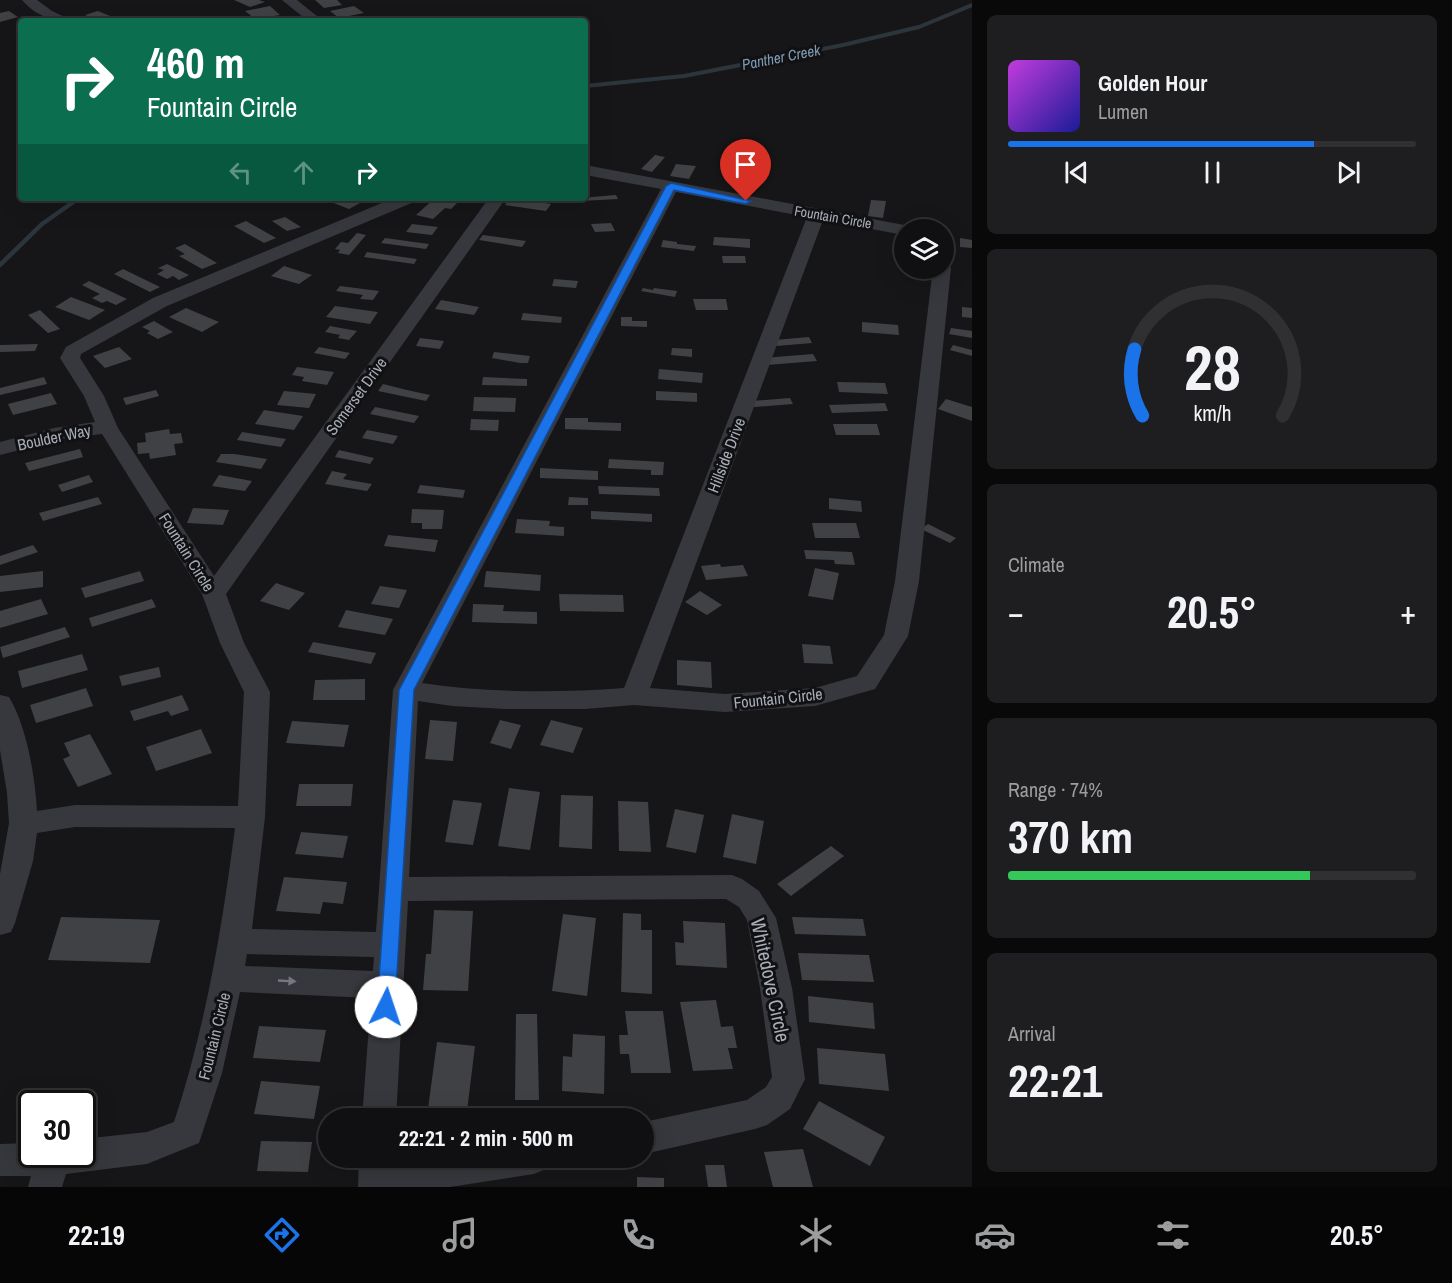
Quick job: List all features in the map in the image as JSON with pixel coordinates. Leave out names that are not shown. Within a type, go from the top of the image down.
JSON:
[{"type":"street","points":[[29,0],[46,14],[57,18]]},
{"type":"street","points":[[289,0],[312,18]]},
{"type":"street","name":"Fountain Circle","points":[[588,171],[894,228]]},
{"type":"street","points":[[380,1108],[406,690],[671,186]]},
{"type":"street","name":"Fountain Circle","points":[[49,1173],[147,1148],[187,1132],[207,1073],[235,941],[251,817],[257,692],[232,643],[214,594],[108,428],[94,396],[70,358],[73,351],[160,302],[401,201]]},
{"type":"street","name":"Somerset Drive","points":[[214,594],[496,201]]},
{"type":"street","name":"Hillside Drive","points":[[634,696],[817,214]]},
{"type":"street","name":"Fountain Circle","points":[[406,690],[452,697],[506,700],[585,700],[634,696],[725,703],[815,697],[866,683],[896,636],[907,581],[941,279]]},
{"type":"street","name":"Boulder Way","points":[[0,448],[65,431],[108,428]]},
{"type":"street","points":[[0,704],[12,740],[23,824],[18,855],[0,923]]},
{"type":"street","points":[[23,824],[75,816],[251,817]]},
{"type":"street","name":"Whitedove Circle","points":[[393,889],[732,887],[749,899],[761,918],[776,988],[789,1079],[778,1098],[755,1114],[654,1136]]},
{"type":"street","points":[[235,941],[390,945]]},
{"type":"street","points":[[228,978],[387,985]]},
{"type":"street","points":[[0,1160],[49,1173]]},
{"type":"street","points":[[375,1176],[446,1168]]},
{"type":"building","points":[[234,0],[259,0],[265,2],[250,7]]},
{"type":"building","points":[[315,0],[337,0],[342,5],[324,8]]},
{"type":"building","points":[[270,6],[280,15],[254,18],[245,11]]},
{"type":"building","points":[[354,6],[364,13],[339,18],[330,11]]},
{"type":"building","points":[[9,11],[18,17],[0,22],[0,13]]},
{"type":"building","points":[[98,11],[110,16],[92,18],[85,15]]},
{"type":"building","points":[[655,155],[665,157],[652,172],[641,169]]},
{"type":"building","points":[[676,164],[696,166],[689,179],[670,176]]},
{"type":"building","points":[[747,172],[761,175],[749,192],[734,189]]},
{"type":"building","points":[[616,195],[618,199],[588,201],[588,197]]},
{"type":"building","points":[[871,200],[886,201],[883,218],[868,216]]},
{"type":"building","points":[[329,201],[360,203],[349,209]]},
{"type":"building","points":[[432,201],[459,201],[451,209],[445,208],[433,219],[416,215]]},
{"type":"building","points":[[508,201],[551,204],[546,211],[505,205]]},
{"type":"building","points":[[285,217],[301,227],[287,231],[272,221]]},
{"type":"building","points":[[246,221],[276,238],[264,243],[234,226]]},
{"type":"building","points":[[611,223],[615,231],[595,232],[591,224]]},
{"type":"building","points":[[412,224],[438,227],[432,235],[406,232]]},
{"type":"building","points":[[357,233],[366,235],[349,255],[338,253],[340,250],[335,249],[341,242],[348,243]]},
{"type":"building","points":[[483,235],[526,241],[522,247],[479,240]]},
{"type":"building","points":[[714,237],[750,239],[750,248],[713,245]]},
{"type":"building","points":[[385,238],[429,244],[426,249],[381,243]]},
{"type":"building","points":[[960,238],[972,240],[972,248],[960,247]]},
{"type":"building","points":[[663,240],[696,246],[694,251],[661,247]]},
{"type":"building","points":[[185,244],[217,263],[202,269],[179,256],[185,254],[175,248]]},
{"type":"building","points":[[367,252],[417,259],[414,264],[364,257]]},
{"type":"building","points":[[722,256],[745,256],[746,263],[723,263]]},
{"type":"building","points":[[167,264],[189,275],[179,280],[173,276],[167,279],[157,274],[164,270],[158,268]]},
{"type":"building","points":[[284,266],[312,275],[299,284],[271,276]]},
{"type":"building","points":[[123,269],[160,287],[150,292],[114,274]]},
{"type":"building","points":[[554,279],[578,281],[576,288],[552,286]]},
{"type":"building","points":[[89,281],[127,299],[116,305],[107,301],[102,303],[92,298],[100,294],[82,285]]},
{"type":"building","points":[[340,286],[379,291],[373,300],[360,299],[363,295],[336,291]]},
{"type":"building","points":[[643,288],[677,291],[675,297],[641,291]]},
{"type":"building","points":[[71,297],[105,310],[89,320],[55,307]]},
{"type":"building","points":[[693,299],[726,299],[728,310],[696,310]]},
{"type":"building","points":[[441,300],[479,307],[474,315],[435,309]]},
{"type":"building","points":[[335,306],[378,312],[370,324],[326,317]]},
{"type":"building","points":[[962,307],[972,308],[972,318],[962,317]]},
{"type":"building","points":[[186,308],[219,322],[202,332],[169,317]]},
{"type":"building","points":[[40,310],[60,329],[48,333],[28,315]]},
{"type":"building","points":[[523,313],[562,317],[561,323],[521,320]]},
{"type":"building","points":[[621,317],[632,317],[632,321],[647,321],[647,327],[621,326]]},
{"type":"building","points":[[154,321],[173,332],[158,339],[147,333],[150,331],[142,327]]},
{"type":"building","points":[[862,322],[898,325],[899,335],[862,332]]},
{"type":"building","points":[[330,326],[357,331],[349,340],[338,338],[340,335],[325,332]]},
{"type":"building","points":[[951,328],[972,331],[972,338],[949,334]]},
{"type":"building","points":[[809,337],[812,343],[777,346],[774,340]]},
{"type":"building","points":[[420,338],[444,341],[440,349],[416,346]]},
{"type":"building","points":[[38,344],[35,351],[0,352],[0,345]]},
{"type":"building","points":[[953,345],[972,350],[972,356],[950,350]]},
{"type":"building","points":[[119,347],[132,359],[105,368],[93,356]]},
{"type":"building","points":[[319,347],[350,353],[345,359],[314,353]]},
{"type":"building","points":[[672,348],[692,349],[692,357],[671,355]]},
{"type":"building","points":[[494,352],[530,356],[528,363],[520,363],[492,358]]},
{"type":"building","points":[[813,354],[817,361],[767,365],[763,358]]},
{"type":"building","points":[[297,367],[334,372],[327,385],[302,381],[304,377],[292,375]]},
{"type":"building","points":[[659,369],[703,373],[702,383],[658,379]]},
{"type":"building","points":[[44,377],[47,384],[0,395],[0,388]]},
{"type":"building","points":[[483,377],[527,379],[527,386],[482,385]]},
{"type":"building","points":[[837,382],[885,383],[888,394],[839,392]]},
{"type":"building","points":[[383,384],[430,395],[426,401],[378,391]]},
{"type":"building","points":[[156,390],[159,396],[126,405],[123,398]]},
{"type":"building","points":[[284,391],[316,394],[309,408],[277,405]]},
{"type":"building","points":[[656,391],[697,393],[697,402],[656,400]]},
{"type":"building","points":[[51,393],[57,404],[13,415],[8,404]]},
{"type":"building","points":[[474,397],[516,398],[515,412],[473,411]]},
{"type":"building","points":[[790,398],[793,404],[754,407],[752,401]]},
{"type":"building","points":[[946,399],[972,407],[972,421],[938,409]]},
{"type":"building","points":[[885,403],[888,411],[832,413],[829,405]]},
{"type":"building","points":[[375,407],[419,416],[414,423],[370,414]]},
{"type":"building","points":[[264,410],[303,416],[294,430],[255,424]]},
{"type":"building","points":[[565,418],[588,418],[588,422],[621,423],[621,431],[565,429]]},
{"type":"building","points":[[471,419],[499,420],[498,431],[470,430]]},
{"type":"building","points":[[833,424],[877,424],[880,435],[836,435]]},
{"type":"building","points":[[169,429],[170,434],[181,433],[183,443],[174,444],[176,455],[150,459],[149,453],[138,454],[137,443],[146,442],[145,433]]},
{"type":"building","points":[[367,430],[398,436],[393,444],[362,438]]},
{"type":"building","points":[[242,432],[286,439],[281,447],[237,440]]},
{"type":"building","points":[[80,449],[83,457],[29,471],[25,463]]},
{"type":"building","points":[[339,450],[374,458],[370,464],[335,457]]},
{"type":"building","points":[[221,454],[267,459],[261,469],[216,462]]},
{"type":"building","points":[[609,459],[664,462],[663,475],[651,475],[651,470],[608,468]]},
{"type":"building","points":[[540,468],[598,471],[598,480],[540,478]]},
{"type":"building","points":[[332,471],[347,474],[343,479],[372,484],[367,491],[325,484]]},
{"type":"building","points":[[89,475],[93,482],[62,492],[58,485]]},
{"type":"building","points":[[219,475],[252,481],[245,491],[212,486]]},
{"type":"building","points":[[420,485],[465,490],[463,498],[417,493]]},
{"type":"building","points":[[598,486],[659,488],[660,496],[599,494]]},
{"type":"building","points":[[98,497],[102,504],[43,521],[39,513]]},
{"type":"building","points":[[569,497],[588,498],[588,505],[568,505]]},
{"type":"building","points":[[829,498],[861,501],[862,512],[829,509]]},
{"type":"building","points":[[193,508],[229,510],[223,525],[187,523]]},
{"type":"building","points":[[412,509],[444,510],[442,529],[422,529],[422,523],[411,523]]},
{"type":"building","points":[[591,511],[652,514],[652,522],[591,519]]},
{"type":"building","points":[[517,519],[550,521],[549,526],[564,527],[564,536],[515,533]]},
{"type":"building","points":[[812,523],[856,523],[860,538],[815,538]]},
{"type":"building","points":[[928,524],[956,538],[950,543],[921,529]]},
{"type":"building","points":[[388,535],[438,540],[435,552],[384,546]]},
{"type":"building","points":[[33,545],[38,552],[0,565],[0,556]]},
{"type":"building","points":[[804,550],[852,552],[855,565],[835,564],[834,560],[806,559]]},
{"type":"building","points":[[720,564],[721,567],[743,565],[748,576],[706,580],[701,566]]},
{"type":"building","points":[[815,568],[839,573],[833,600],[808,596]]},
{"type":"building","points":[[43,571],[43,587],[0,592],[0,576]]},
{"type":"building","points":[[140,571],[144,581],[85,598],[81,588]]},
{"type":"building","points":[[486,571],[541,575],[540,591],[484,587]]},
{"type":"building","points":[[276,583],[305,593],[289,610],[260,601]]},
{"type":"building","points":[[380,586],[407,590],[399,608],[371,604]]},
{"type":"building","points":[[700,591],[722,605],[707,615],[685,602]]},
{"type":"building","points":[[559,594],[623,595],[624,612],[560,611]]},
{"type":"building","points":[[41,599],[48,614],[0,628],[0,611]]},
{"type":"building","points":[[152,599],[156,607],[92,627],[89,618]]},
{"type":"building","points":[[473,604],[504,605],[503,611],[537,612],[537,624],[472,622]]},
{"type":"building","points":[[346,610],[393,619],[385,635],[338,627]]},
{"type":"building","points":[[65,627],[70,637],[3,658],[0,647]]},
{"type":"building","points":[[313,642],[376,653],[371,664],[308,652]]},
{"type":"building","points":[[802,644],[830,646],[833,664],[804,663]]},
{"type":"building","points":[[82,654],[88,670],[22,688],[18,671]]},
{"type":"building","points":[[677,660],[711,662],[712,688],[677,685]]},
{"type":"building","points":[[159,667],[161,677],[122,686],[119,676]]},
{"type":"building","points":[[365,679],[365,700],[313,700],[315,680]]},
{"type":"building","points":[[86,688],[93,706],[36,723],[30,705]]},
{"type":"building","points":[[182,695],[189,710],[171,716],[168,711],[134,721],[130,711]]},
{"type":"building","points":[[430,720],[457,722],[453,761],[425,759]]},
{"type":"building","points":[[500,720],[521,725],[511,749],[490,743]]},
{"type":"building","points":[[551,720],[583,728],[573,753],[540,745]]},
{"type":"building","points":[[292,721],[349,725],[344,747],[286,743]]},
{"type":"building","points":[[201,729],[212,753],[156,771],[146,747]]},
{"type":"building","points":[[90,734],[112,774],[78,787],[63,759],[70,756],[64,743]]},
{"type":"building","points":[[299,784],[353,784],[351,806],[296,806]]},
{"type":"building","points":[[509,788],[540,792],[530,850],[498,846]]},
{"type":"building","points":[[561,795],[593,796],[592,849],[559,847]]},
{"type":"building","points":[[453,800],[482,803],[473,845],[445,842]]},
{"type":"building","points":[[618,801],[648,802],[651,852],[619,851]]},
{"type":"building","points":[[675,809],[704,815],[696,853],[666,847]]},
{"type":"building","points":[[732,814],[764,821],[756,864],[723,857]]},
{"type":"building","points":[[301,832],[348,836],[343,858],[295,854]]},
{"type":"building","points":[[831,846],[844,856],[791,896],[777,884]]},
{"type":"building","points":[[284,877],[347,882],[343,904],[323,902],[320,914],[276,911]]},
{"type":"building","points":[[434,910],[473,911],[468,991],[423,990],[426,954],[431,954]]},
{"type":"building","points":[[623,913],[641,914],[641,930],[652,930],[652,994],[621,992]]},
{"type":"building","points":[[563,914],[596,918],[587,996],[552,991]]},
{"type":"building","points":[[61,917],[160,920],[150,963],[48,960]]},
{"type":"building","points":[[792,917],[863,919],[866,936],[795,934]]},
{"type":"building","points":[[683,921],[725,923],[727,968],[676,965],[675,942],[684,943]]},
{"type":"building","points":[[798,953],[869,955],[874,982],[802,980]]},
{"type":"building","points":[[808,996],[873,1003],[875,1029],[809,1022]]},
{"type":"building","points":[[716,1000],[721,1027],[733,1026],[737,1048],[728,1048],[733,1069],[693,1071],[680,1002]]},
{"type":"building","points":[[625,1011],[663,1011],[671,1073],[631,1073],[629,1054],[620,1054],[619,1035],[628,1035]]},
{"type":"building","points":[[516,1014],[537,1014],[539,1100],[515,1100]]},
{"type":"building","points":[[259,1026],[326,1030],[320,1062],[253,1058]]},
{"type":"building","points":[[573,1034],[605,1036],[604,1094],[562,1091],[563,1056],[572,1057]]},
{"type":"building","points":[[437,1042],[475,1046],[467,1108],[428,1108]]},
{"type":"building","points":[[817,1048],[885,1054],[889,1091],[819,1084]]},
{"type":"building","points":[[261,1081],[320,1086],[314,1119],[254,1114]]},
{"type":"building","points":[[819,1101],[885,1137],[870,1166],[803,1129]]},
{"type":"building","points":[[261,1141],[312,1142],[308,1172],[257,1171]]},
{"type":"building","points":[[803,1149],[813,1187],[773,1187],[764,1152]]},
{"type":"building","points":[[705,1165],[724,1165],[727,1187],[708,1187]]},
{"type":"building","points":[[637,1177],[664,1178],[664,1187],[637,1187]]},
{"type":"waterway","name":"Panther Creek","points":[[588,86],[684,76],[843,45],[919,27],[972,5]]},
{"type":"waterway","name":"Panther Creek","points":[[0,265],[42,224],[75,201]]},
{"type":"route","points":[[386,1007],[406,690],[671,186],[746,201]]}]
